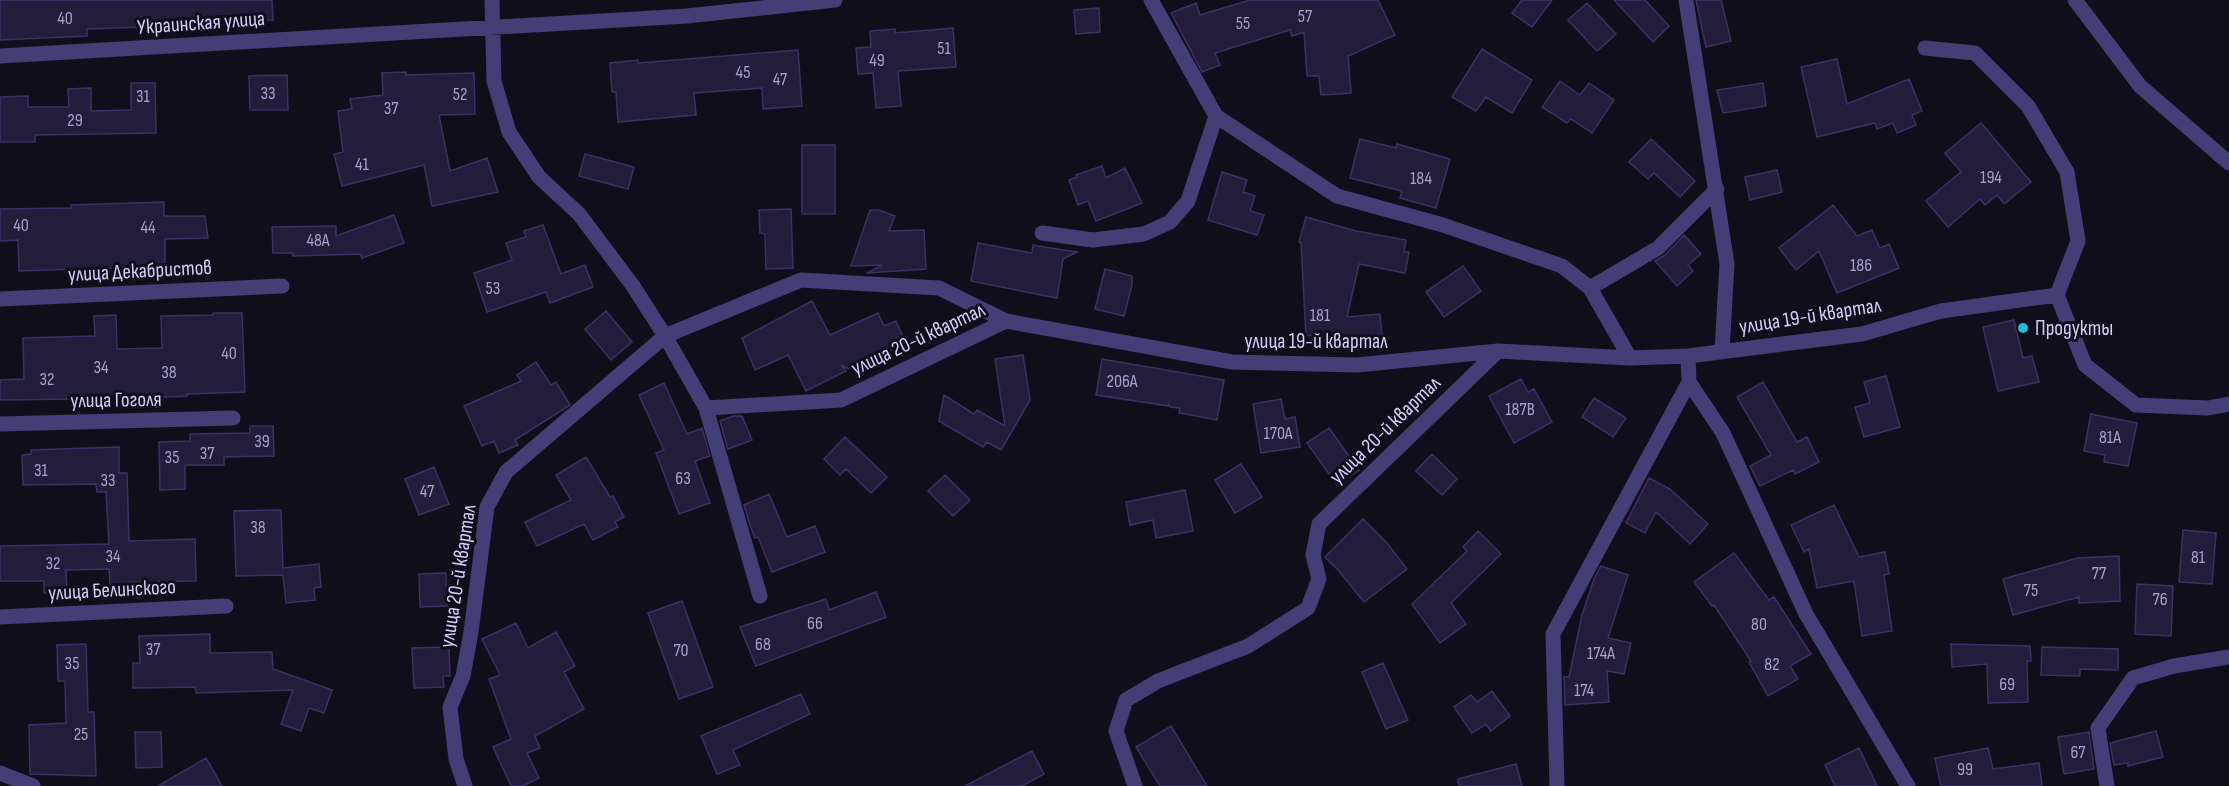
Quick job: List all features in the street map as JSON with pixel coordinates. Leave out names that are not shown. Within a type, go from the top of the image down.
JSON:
[{"type":"street","points":[[492,0],[494,81],[509,132],[539,177],[579,214],[633,286],[706,408],[760,596]]},
{"type":"street","name":"Украинская улица","points":[[0,56],[687,16],[835,0]]},
{"type":"street","points":[[1151,0],[1216,116],[1337,195],[1443,225],[1562,266],[1590,288],[1630,358]]},
{"type":"street","name":"улица 19-й квартал","points":[[1686,0],[1727,264],[1722,351]]},
{"type":"street","points":[[2075,0],[2140,86],[2229,163]]},
{"type":"street","points":[[1925,48],[1975,54],[2028,106],[2067,172],[2078,241],[2056,295],[2085,365],[2136,405],[2208,408],[2229,404]]},
{"type":"street","points":[[1042,233],[1093,240],[1144,234],[1170,222],[1188,201],[1216,116]]},
{"type":"street","points":[[1590,288],[1658,248],[1717,189]]},
{"type":"street","name":"улица 20-й квартал","points":[[465,786],[456,759],[450,707],[463,676],[487,507],[506,472],[665,336],[801,280],[939,288],[1006,321]]},
{"type":"street","name":"улица Декабристов","points":[[0,299],[282,286]]},
{"type":"street","name":"улица 19-й квартал","points":[[1006,321],[1232,362],[1357,365],[1498,351],[1630,358],[1688,356],[1862,334],[1941,311],[2056,295]]},
{"type":"street","name":"улица 20-й квартал","points":[[706,408],[841,400],[1006,321]]},
{"type":"street","name":"улица 20-й квартал","points":[[1135,786],[1116,731],[1126,700],[1158,681],[1248,646],[1308,608],[1319,579],[1313,555],[1319,524],[1498,351]]},
{"type":"street","points":[[1557,786],[1553,634],[1689,382],[1688,356]]},
{"type":"street","points":[[1689,382],[1723,433],[1806,614],[1908,786]]},
{"type":"street","name":"улица Гоголя","points":[[0,424],[233,418]]},
{"type":"street","name":"улица Белинского","points":[[0,617],[226,606]]},
{"type":"street","points":[[2107,786],[2098,728],[2133,678],[2174,666],[2229,657]]},
{"type":"street","points":[[0,773],[33,786]]},
{"type":"building","points":[[0,0],[272,0],[273,20],[146,24],[146,27],[87,29],[87,36],[0,40]]},
{"type":"building","points":[[1250,0],[1378,0],[1395,35],[1348,56],[1351,93],[1321,95],[1319,76],[1307,76],[1304,32],[1292,36],[1290,30],[1215,53],[1220,65],[1202,72],[1171,13],[1196,3],[1200,15]]},
{"type":"building","points":[[1522,0],[1552,0],[1532,27],[1512,13]]},
{"type":"building","points":[[1614,0],[1645,0],[1669,26],[1653,42]]},
{"type":"building","points":[[1696,0],[1721,0],[1731,41],[1706,47]]},
{"type":"building","points":[[1587,3],[1616,34],[1597,51],[1568,20]]},
{"type":"building","points":[[1099,8],[1100,32],[1076,34],[1074,10]]},
{"type":"building","points":[[953,28],[956,67],[898,71],[901,106],[876,108],[873,73],[858,74],[856,48],[871,47],[870,31],[895,29],[895,33]]},
{"type":"building","points":[[1482,49],[1532,80],[1512,113],[1486,97],[1476,111],[1452,97]]},
{"type":"building","points":[[798,50],[802,106],[763,109],[762,88],[694,93],[696,115],[618,122],[616,92],[612,92],[610,63],[638,60],[638,63]]},
{"type":"building","points":[[1837,59],[1847,104],[1909,79],[1922,111],[1912,115],[1916,125],[1897,133],[1893,123],[1877,129],[1875,123],[1817,137],[1801,67]]},
{"type":"building","points":[[406,72],[406,75],[474,73],[475,114],[439,115],[450,171],[487,158],[498,192],[432,206],[424,165],[342,186],[334,154],[343,152],[338,111],[352,109],[350,99],[383,95],[382,73]]},
{"type":"building","points":[[287,75],[288,110],[250,110],[249,76]]},
{"type":"building","points":[[1560,81],[1580,95],[1589,83],[1614,100],[1592,133],[1571,119],[1567,123],[1542,107]]},
{"type":"building","points":[[131,83],[155,83],[156,133],[35,135],[35,142],[0,142],[0,97],[28,96],[28,107],[69,107],[68,89],[91,88],[91,111],[131,110]]},
{"type":"building","points":[[1763,83],[1766,106],[1723,113],[1717,90]]},
{"type":"building","points":[[1981,123],[2031,182],[2004,204],[1997,195],[1985,205],[1980,199],[1948,227],[1926,201],[1961,172],[1945,153]]},
{"type":"building","points":[[1360,139],[1396,148],[1397,144],[1450,159],[1436,208],[1400,198],[1402,191],[1350,178]]},
{"type":"building","points":[[1651,139],[1695,181],[1680,197],[1654,173],[1648,179],[1629,162]]},
{"type":"building","points":[[802,145],[835,145],[835,214],[802,214]]},
{"type":"building","points":[[585,154],[634,167],[628,189],[579,176]]},
{"type":"building","points":[[1102,166],[1106,178],[1125,168],[1142,203],[1096,221],[1088,201],[1078,205],[1069,180],[1077,177],[1076,175]]},
{"type":"building","points":[[1777,170],[1782,192],[1750,200],[1745,177]]},
{"type":"building","points":[[1222,172],[1247,180],[1243,192],[1255,196],[1250,211],[1264,215],[1257,235],[1208,220]]},
{"type":"building","points":[[164,202],[164,216],[205,216],[208,238],[165,239],[165,266],[19,271],[18,240],[0,241],[0,209],[71,208],[71,205]]},
{"type":"building","points":[[1833,205],[1857,236],[1872,230],[1880,248],[1889,244],[1899,268],[1837,293],[1819,251],[1796,270],[1779,248]]},
{"type":"building","points":[[791,209],[793,268],[766,269],[765,234],[760,233],[759,210]]},
{"type":"building","points":[[870,210],[879,210],[895,216],[889,231],[924,230],[926,269],[867,273],[882,265],[851,266]]},
{"type":"building","points":[[394,215],[404,243],[362,258],[360,254],[293,256],[292,253],[273,253],[272,227],[336,226],[336,236]]},
{"type":"building","points":[[1306,217],[1356,231],[1406,240],[1404,252],[1409,252],[1405,273],[1359,264],[1347,317],[1380,314],[1383,346],[1315,349],[1314,335],[1306,336],[1301,243],[1299,242]]},
{"type":"building","points":[[543,225],[561,274],[585,265],[593,287],[550,303],[546,292],[487,312],[474,273],[512,260],[506,243],[526,237],[524,231]]},
{"type":"building","points":[[1684,235],[1701,254],[1688,265],[1693,271],[1677,286],[1655,261],[1665,255]]},
{"type":"building","points":[[978,243],[1032,253],[1033,245],[1077,252],[1063,259],[1057,298],[971,281]]},
{"type":"building","points":[[1463,266],[1481,291],[1444,317],[1426,292]]},
{"type":"building","points":[[1105,269],[1132,276],[1124,316],[1095,309]]},
{"type":"building","points":[[812,301],[830,335],[878,313],[884,326],[896,321],[906,344],[849,369],[841,365],[846,371],[806,391],[788,355],[755,370],[742,338]]},
{"type":"building","points":[[606,311],[632,342],[611,360],[585,329]]},
{"type":"building","points":[[213,313],[242,313],[245,392],[147,398],[0,400],[0,380],[24,379],[23,338],[95,336],[94,316],[116,315],[117,349],[162,348],[161,316],[213,315]]},
{"type":"building","points":[[2014,320],[2023,358],[2032,356],[2039,382],[1998,391],[1983,327]]},
{"type":"building","points":[[1023,355],[1030,400],[1001,450],[987,442],[983,447],[939,421],[944,395],[974,414],[977,410],[1005,426],[995,359]]},
{"type":"building","points":[[1102,359],[1224,380],[1217,420],[1179,413],[1180,408],[1170,407],[1168,403],[1169,406],[1096,395]]},
{"type":"building","points":[[536,362],[551,385],[556,382],[570,405],[515,440],[518,445],[499,453],[494,441],[482,446],[464,406],[521,381],[517,375]]},
{"type":"building","points":[[1886,376],[1900,427],[1864,437],[1855,407],[1870,403],[1864,382]]},
{"type":"building","points":[[1521,379],[1528,392],[1534,389],[1552,422],[1514,443],[1489,396]]},
{"type":"building","points":[[1763,382],[1797,442],[1807,437],[1819,462],[1795,474],[1793,470],[1760,486],[1750,466],[1771,455],[1737,397]]},
{"type":"building","points":[[664,383],[687,434],[702,428],[710,456],[695,461],[710,503],[679,514],[656,453],[664,450],[639,395]]},
{"type":"building","points":[[1594,398],[1626,418],[1613,437],[1582,417]]},
{"type":"building","points":[[1281,399],[1285,419],[1295,417],[1300,447],[1261,453],[1253,404]]},
{"type":"building","points":[[2091,414],[2137,423],[2128,466],[2104,462],[2105,455],[2084,451]]},
{"type":"building","points":[[733,416],[742,416],[752,440],[728,449],[720,421]]},
{"type":"building","points":[[250,426],[273,426],[274,456],[224,457],[224,465],[185,465],[185,489],[160,490],[159,442],[190,441],[190,434],[250,433]]},
{"type":"building","points":[[1329,428],[1359,470],[1337,485],[1307,443]]},
{"type":"building","points":[[845,437],[887,477],[871,493],[846,469],[840,475],[824,459]]},
{"type":"building","points":[[119,447],[119,473],[127,473],[129,541],[195,539],[196,581],[130,582],[130,587],[110,587],[109,569],[66,570],[67,593],[44,593],[44,581],[0,581],[0,546],[109,544],[106,492],[97,492],[96,484],[23,485],[22,455],[31,454],[31,450]]},
{"type":"building","points":[[1432,454],[1457,479],[1442,495],[1416,471]]},
{"type":"building","points":[[586,457],[610,497],[613,496],[624,517],[615,522],[618,527],[593,540],[584,524],[537,546],[525,522],[571,500],[556,475]]},
{"type":"building","points":[[1241,464],[1262,497],[1235,513],[1215,480]]},
{"type":"building","points":[[434,467],[449,504],[419,515],[405,479]]},
{"type":"building","points":[[945,475],[970,500],[953,516],[928,491]]},
{"type":"building","points":[[1649,478],[1670,489],[1708,524],[1690,544],[1656,512],[1645,533],[1626,523]]},
{"type":"building","points":[[1185,490],[1193,531],[1156,538],[1153,520],[1130,525],[1126,502]]},
{"type":"building","points":[[769,494],[787,537],[815,526],[825,552],[772,572],[758,537],[755,538],[744,505]]},
{"type":"building","points":[[1834,505],[1859,557],[1885,552],[1889,574],[1884,575],[1892,631],[1862,636],[1854,581],[1817,588],[1809,549],[1804,552],[1791,525]]},
{"type":"building","points":[[281,510],[283,568],[319,564],[321,587],[314,588],[315,600],[286,603],[283,575],[236,576],[234,511]]},
{"type":"building","points":[[1363,519],[1387,543],[1407,569],[1364,602],[1325,557]]},
{"type":"building","points":[[2183,530],[2216,533],[2212,584],[2179,582]]},
{"type":"building","points":[[1478,531],[1501,554],[1451,603],[1466,624],[1440,643],[1412,604],[1467,551],[1463,547]]},
{"type":"building","points":[[1734,553],[1769,600],[1774,597],[1811,654],[1790,666],[1798,679],[1768,696],[1749,662],[1751,661],[1714,605],[1712,606],[1694,582]]},
{"type":"building","points":[[2119,556],[2120,601],[2079,603],[2079,597],[2013,615],[2003,579],[2078,558]]},
{"type":"building","points":[[1601,566],[1628,575],[1608,638],[1631,643],[1624,674],[1607,671],[1609,702],[1565,705],[1564,677],[1569,677],[1582,615],[1594,579]]},
{"type":"building","points":[[446,573],[447,606],[420,607],[419,574]]},
{"type":"building","points":[[2137,584],[2173,586],[2171,636],[2135,634]]},
{"type":"building","points":[[876,592],[886,617],[756,666],[740,627],[826,599],[829,610]]},
{"type":"building","points":[[682,601],[713,687],[679,699],[648,613]]},
{"type":"building","points":[[516,623],[528,648],[556,632],[575,666],[564,672],[584,709],[535,736],[540,748],[527,753],[539,778],[523,786],[511,786],[493,747],[511,739],[489,679],[500,675],[482,639]]},
{"type":"building","points":[[210,634],[210,653],[272,652],[273,669],[332,690],[324,713],[309,708],[301,731],[281,724],[293,690],[196,693],[195,687],[133,688],[133,663],[140,663],[139,636]]},
{"type":"building","points":[[86,644],[88,712],[94,712],[96,776],[30,774],[29,725],[66,723],[65,681],[58,681],[57,645]]},
{"type":"building","points":[[1951,644],[2030,646],[2031,661],[2027,661],[2028,702],[1988,703],[1987,664],[1952,667]]},
{"type":"building","points":[[449,647],[450,676],[443,676],[444,687],[414,688],[412,648]]},
{"type":"building","points":[[2042,647],[2118,649],[2118,670],[2080,669],[2080,676],[2041,675]]},
{"type":"building","points":[[1383,663],[1408,720],[1386,729],[1362,672]]},
{"type":"building","points":[[1492,691],[1510,716],[1491,731],[1486,724],[1472,733],[1454,707],[1471,695],[1477,702]]},
{"type":"building","points":[[801,694],[810,714],[733,750],[740,765],[717,774],[701,736]]},
{"type":"building","points":[[1171,726],[1207,786],[1160,786],[1136,747]]},
{"type":"building","points":[[2156,731],[2163,757],[2128,766],[2128,763],[2114,765],[2110,743]]},
{"type":"building","points":[[135,732],[161,732],[162,767],[136,768]]},
{"type":"building","points":[[2089,732],[2094,769],[2064,774],[2058,737]]},
{"type":"building","points":[[1859,748],[1877,786],[1835,786],[1825,765]]},
{"type":"building","points":[[1988,748],[1993,769],[2039,763],[2042,786],[1941,786],[1935,758]]},
{"type":"building","points":[[1032,751],[1044,774],[1022,786],[965,786]]},
{"type":"building","points":[[206,758],[222,786],[158,786]]},
{"type":"building","points":[[1516,764],[1522,786],[1459,786],[1458,779]]},
{"type":"place","name":"Продукты","points":[[2023,328]]}]
